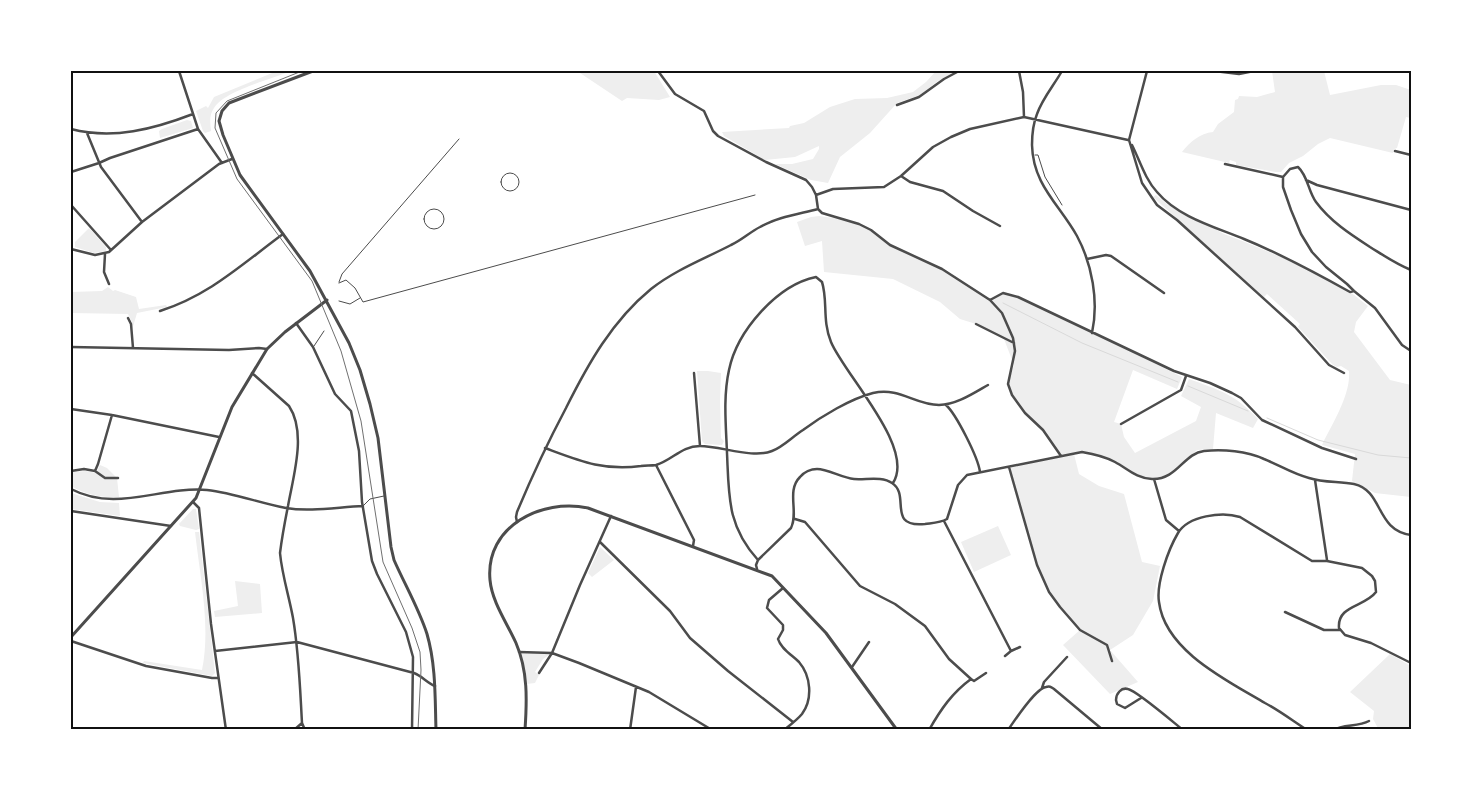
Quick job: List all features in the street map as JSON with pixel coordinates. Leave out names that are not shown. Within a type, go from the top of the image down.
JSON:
[{"type":"street","points":[[179,71],[198,129],[222,163]]},
{"type":"street","points":[[313,71],[230,103],[222,110],[219,117],[220,126],[240,175],[310,271],[349,343],[370,404],[378,438],[389,535],[394,560],[426,634],[434,671],[436,730]]},
{"type":"street","points":[[658,71],[675,94],[704,111],[713,131],[718,136],[766,162],[801,177],[812,187],[816,195],[818,209],[828,216],[846,220],[871,230],[890,245],[942,269],[990,300],[1002,313],[1014,344],[1015,351],[1008,384],[1012,395],[1021,408],[1043,430],[1060,456]]},
{"type":"street","points":[[897,105],[919,97],[958,71]]},
{"type":"street","points":[[1018,71],[1023,92],[1024,117]]},
{"type":"street","points":[[1062,71],[1043,102],[1036,119],[1032,138],[1033,155],[1037,174],[1043,186],[1077,237],[1086,259],[1093,286],[1095,314],[1092,333]]},
{"type":"street","points":[[1147,71],[1129,140],[1142,183],[1157,205],[1177,220],[1295,327],[1330,365],[1344,373]]},
{"type":"street","points":[[1214,71],[1239,74],[1254,71]]},
{"type":"street","points":[[71,129],[87,133],[126,133],[164,125],[193,114]]},
{"type":"street","points":[[816,195],[833,190],[884,188],[901,176],[933,147],[951,137],[970,129],[1024,117],[1129,140]]},
{"type":"street","points":[[71,172],[198,129]]},
{"type":"street","points":[[87,133],[99,163],[142,222]]},
{"type":"street","points":[[1129,140],[1148,178],[1158,193],[1175,208],[1271,252],[1350,292],[1354,291]]},
{"type":"street","points":[[1395,151],[1411,155]]},
{"type":"street","points":[[71,249],[95,255],[105,254],[142,222],[222,163],[232,158]]},
{"type":"street","points":[[1225,164],[1283,177]]},
{"type":"street","points":[[1411,270],[1392,261],[1341,227],[1315,202],[1304,173],[1298,167],[1290,169],[1283,177],[1285,193],[1307,245],[1321,262],[1375,308],[1402,345],[1411,351]]},
{"type":"street","points":[[901,176],[910,182],[943,191],[1000,226]]},
{"type":"street","points":[[1306,180],[1317,185],[1411,210]]},
{"type":"street","points":[[71,205],[111,250]]},
{"type":"street","points":[[517,522],[517,512],[545,448],[595,354],[616,325],[652,288],[697,261],[732,245],[758,227],[818,209]]},
{"type":"street","points":[[160,311],[182,303],[214,287],[283,234]]},
{"type":"street","points":[[105,254],[104,272],[109,284]]},
{"type":"street","points":[[1086,259],[1106,254],[1111,256],[1164,293]]},
{"type":"street","points":[[758,560],[746,546],[733,519],[728,480],[727,381],[730,366],[738,346],[752,323],[778,296],[798,284],[813,278],[819,278],[822,282],[824,287],[825,317],[831,341],[844,366],[882,422],[895,452],[898,470],[897,478],[893,483]]},
{"type":"street","points":[[990,300],[1003,293],[1008,293],[1187,376],[1210,383],[1232,393],[1241,398],[1265,422],[1322,448],[1356,459]]},
{"type":"street","points":[[71,636],[193,502],[200,490],[232,407],[267,349],[296,323],[327,300]]},
{"type":"street","points":[[128,318],[131,324],[133,348]]},
{"type":"street","points":[[296,323],[313,347],[338,398],[351,410],[359,451],[363,506],[372,561],[410,642],[414,657],[412,730]]},
{"type":"street","points":[[976,324],[1014,344]]},
{"type":"street","points":[[71,347],[267,349]]},
{"type":"street","points":[[252,373],[284,401],[294,416],[297,455],[280,553],[281,568],[293,619],[299,666],[302,723],[305,730]]},
{"type":"street","points":[[694,373],[700,446]]},
{"type":"street","points":[[1121,424],[1181,390],[1187,376]]},
{"type":"street","points":[[545,448],[587,464],[606,468],[656,465],[682,450],[700,446],[767,453],[814,422],[866,396],[889,391],[932,404],[946,404],[959,400],[988,385]]},
{"type":"street","points":[[946,404],[954,414],[975,454],[980,472]]},
{"type":"street","points":[[71,409],[112,415],[219,438]]},
{"type":"street","points":[[95,471],[112,415]]},
{"type":"street","points":[[760,570],[756,565],[758,560],[791,528],[794,519],[794,486],[800,477],[808,471],[817,469],[848,478],[884,480],[893,483],[899,492],[901,514],[906,522],[918,525],[944,521],[949,514],[954,493],[960,481],[967,475],[1082,452],[1096,454],[1116,462],[1133,474],[1154,479],[1167,476],[1197,453],[1208,451],[1252,454],[1293,473],[1315,480],[1335,481],[1360,486],[1374,498],[1382,516],[1390,526],[1398,532],[1411,535]]},
{"type":"street","points":[[656,465],[694,540],[693,546]]},
{"type":"street","points":[[1009,466],[1037,565],[1049,592],[1080,630],[1106,645],[1112,661]]},
{"type":"street","points":[[71,471],[84,469],[95,471],[105,478],[118,478]]},
{"type":"street","points":[[1154,479],[1166,520],[1179,531]]},
{"type":"street","points":[[1315,480],[1327,560]]},
{"type":"street","points":[[71,489],[91,498],[115,500],[200,490],[287,508],[363,506]]},
{"type":"street","points":[[193,502],[199,508],[214,651],[226,730]]},
{"type":"street","points":[[525,730],[527,693],[520,652],[493,595],[490,575],[493,556],[497,543],[506,531],[517,522],[541,510],[561,506],[582,507],[611,516],[772,576],[826,633],[897,730]]},
{"type":"street","points":[[71,511],[171,526]]},
{"type":"street","points":[[1307,730],[1204,666],[1191,656],[1172,634],[1163,617],[1159,598],[1166,560],[1179,531],[1200,519],[1217,514],[1231,514],[1251,523],[1304,558],[1312,561],[1327,560],[1362,568],[1372,576],[1376,592],[1369,599],[1343,613],[1339,621],[1340,630],[1345,635],[1371,643],[1411,663]]},
{"type":"street","points":[[539,673],[552,653],[611,516]]},
{"type":"street","points":[[794,519],[805,522],[860,586],[895,604],[925,626],[949,659],[971,679],[977,680],[986,673]]},
{"type":"street","points":[[944,521],[1011,651]]},
{"type":"street","points":[[600,542],[670,611],[690,638],[728,671],[794,722]]},
{"type":"street","points":[[783,588],[769,600],[767,608],[782,622],[783,628],[778,642],[803,668],[808,678],[809,688],[809,700],[805,709],[784,730]]},
{"type":"street","points":[[1285,612],[1324,630],[1340,630]]},
{"type":"street","points":[[71,641],[146,666],[218,678]]},
{"type":"street","points":[[214,651],[296,642],[414,673],[423,676],[430,684],[435,686]]},
{"type":"street","points":[[852,667],[868,642]]},
{"type":"street","points":[[1006,656],[1011,651],[1020,647]]},
{"type":"street","points":[[520,652],[552,653],[636,686],[712,730]]},
{"type":"street","points":[[1008,730],[1041,689],[1044,682],[1067,657]]},
{"type":"street","points":[[930,730],[945,703],[959,688],[971,679]]},
{"type":"street","points":[[630,730],[636,686]]},
{"type":"street","points":[[1041,689],[1054,688],[1103,730]]},
{"type":"street","points":[[1142,698],[1124,708],[1116,700],[1119,691],[1127,689],[1142,698],[1183,730]]},
{"type":"street","points":[[1333,730],[1338,727],[1358,725],[1369,721]]},
{"type":"street","points":[[294,730],[302,723]]},
{"type":"street","points":[[1297,730],[1300,725]]},
{"type":"lane","points":[[459,139],[342,274],[339,283],[346,280],[355,288],[363,302],[755,195]]},
{"type":"lane","points":[[1033,155],[1038,155],[1044,176],[1062,205]]},
{"type":"lane","points":[[510,173],[516,176],[519,182],[516,188],[510,190],[503,187],[501,183],[503,176],[510,173]]},
{"type":"lane","points":[[433,209],[441,212],[443,218],[441,225],[434,229],[426,225],[424,217],[426,212],[433,209]]},
{"type":"lane","points":[[339,301],[350,304],[360,298]]},
{"type":"lane","points":[[313,347],[324,331]]},
{"type":"lane","points":[[363,506],[370,499],[385,496]]},
{"type":"shaded area","points":[[277,71],[291,71],[249,86],[219,102],[211,113],[211,131],[205,133],[203,131],[196,111],[206,106],[208,108],[214,97]]},
{"type":"shaded area","points":[[577,71],[654,71],[670,97],[659,100],[627,98],[622,101]]},
{"type":"shaded area","points":[[936,71],[956,71],[938,81],[920,95],[897,103],[870,133],[840,157],[828,183],[811,180],[775,164],[792,164],[813,159],[819,146],[795,157],[765,160],[724,136],[722,132],[789,128],[790,126],[804,123],[830,107],[855,99],[887,98],[913,92]]},
{"type":"shaded area","points":[[1272,71],[1324,71],[1330,95],[1381,85],[1396,85],[1411,90],[1411,118],[1406,117],[1397,148],[1394,149],[1393,153],[1330,138],[1289,163],[1281,172],[1236,165],[1236,162],[1230,160],[1229,163],[1182,152],[1196,139],[1204,134],[1213,132],[1218,124],[1234,112],[1235,100],[1239,96],[1257,97],[1275,92]]},
{"type":"shaded area","points":[[187,120],[191,121],[193,128],[160,138],[159,131],[162,129]]},
{"type":"shaded area","points":[[1156,195],[1186,216],[1224,234],[1293,262],[1349,291],[1368,306],[1356,322],[1354,332],[1390,380],[1411,385],[1411,497],[1375,493],[1352,481],[1355,454],[1322,445],[1344,399],[1349,380],[1349,371],[1341,366],[1333,365],[1298,327],[1300,324],[1267,294],[1264,297],[1153,197]]},
{"type":"shaded area","points":[[819,216],[847,220],[871,230],[890,245],[931,263],[990,300],[998,295],[1008,293],[1182,377],[1177,389],[1133,370],[1114,422],[1121,424],[1124,437],[1135,453],[1196,421],[1201,407],[1181,396],[1189,379],[1234,398],[1258,419],[1253,428],[1216,413],[1213,449],[1197,450],[1174,473],[1162,478],[1144,478],[1133,474],[1116,462],[1096,454],[1082,452],[1074,454],[1079,474],[1099,486],[1124,494],[1142,562],[1160,566],[1153,601],[1133,635],[1110,650],[1138,682],[1110,694],[1063,645],[1080,630],[1049,592],[1037,565],[1009,466],[1060,456],[1052,441],[1017,404],[1008,384],[1014,365],[1004,339],[976,324],[960,319],[940,302],[893,279],[824,272],[822,241],[805,246],[797,222]]},
{"type":"shaded area","points":[[89,228],[106,247],[106,251],[94,253],[75,247],[75,242]]},
{"type":"shaded area","points":[[108,287],[113,291],[136,297],[139,309],[166,305],[167,307],[137,313],[132,330],[132,322],[128,314],[71,313],[71,292],[102,291]]},
{"type":"shaded area","points":[[697,371],[721,373],[721,438],[724,441],[722,445],[705,444],[702,441]]},
{"type":"shaded area","points":[[100,465],[107,468],[117,478],[119,497],[94,495],[82,492],[71,486],[71,472],[86,471],[96,473]]},
{"type":"shaded area","points":[[71,493],[100,502],[119,503],[120,516],[71,509]]},
{"type":"shaded area","points":[[193,509],[196,509],[199,529],[180,526],[179,524]]},
{"type":"shaded area","points":[[998,526],[1011,555],[974,572],[961,542]]},
{"type":"shaded area","points":[[195,532],[199,532],[215,673],[212,676],[143,663],[144,661],[202,670],[205,619]]},
{"type":"shaded area","points":[[600,547],[614,560],[592,577],[588,573]]},
{"type":"shaded area","points":[[235,581],[260,584],[262,613],[215,617],[214,611],[238,606]]},
{"type":"shaded area","points":[[519,652],[552,653],[543,659],[535,672],[539,675],[535,683],[526,684]]},
{"type":"shaded area","points":[[1390,654],[1411,666],[1411,730],[1379,730],[1373,719],[1374,711],[1350,692]]},
{"type":"waterway","points":[[1003,303],[1082,343],[1178,382]]},
{"type":"waterway","points":[[1188,386],[1248,411]]},
{"type":"waterway","points":[[1267,418],[1318,440],[1378,455],[1411,458]]},
{"type":"tram line","points":[[302,71],[227,101],[216,113],[215,128],[237,179],[312,281],[341,351],[361,421],[383,562],[412,628],[420,652],[418,730]]}]
